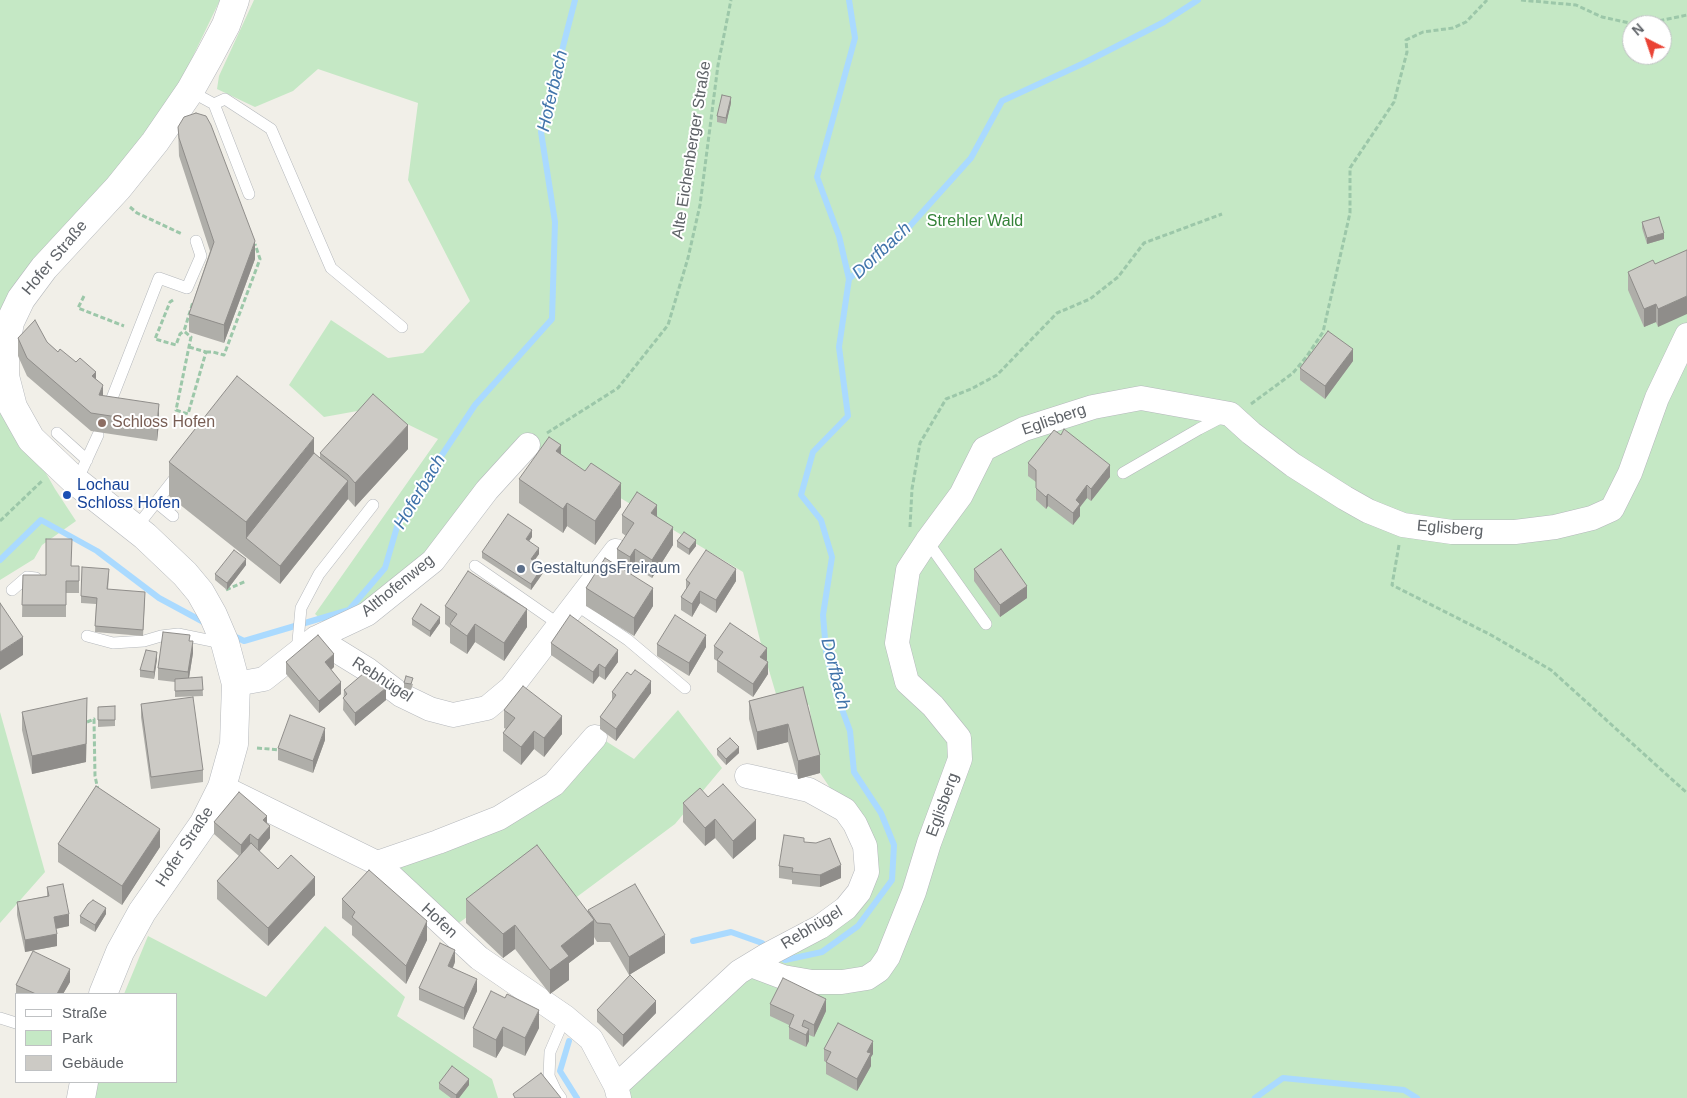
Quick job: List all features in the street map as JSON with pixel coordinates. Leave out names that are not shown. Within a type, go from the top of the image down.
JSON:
[{"type":"street","name":"Hofer Straße","points":[[103,993],[120,952],[142,912],[204,823],[222,787],[234,744],[236,684],[221,622],[185,574],[135,529],[75,466],[31,439],[13,407],[2,349],[10,322],[21,299],[59,250],[122,196],[155,142],[190,91],[221,33],[235,0]]},
{"type":"street","name":"Eglisberg","points":[[767,955],[783,977],[812,982],[842,982],[867,978],[879,970],[888,957],[914,892],[929,843],[960,759],[959,738],[932,706],[908,682],[896,643],[908,570],[918,538],[962,496],[984,449],[1024,429],[1093,407],[1141,398],[1230,414],[1251,433],[1315,480],[1368,511],[1403,525],[1452,532],[1515,532],[1555,527],[1592,518],[1612,509],[1630,473],[1657,398],[1687,335]]},
{"type":"street","name":"Althofenweg","points":[[236,684],[264,679],[304,643],[367,614],[433,561],[487,490],[531,449]]},
{"type":"street","name":"Rebhügel","points":[[304,643],[368,670],[401,695],[430,709],[453,716],[487,708],[511,688],[616,551]]},
{"type":"street","points":[[377,862],[438,842],[499,818],[554,784],[595,737]]},
{"type":"street","name":"Rebhügel","points":[[617,1092],[740,972],[767,955],[820,927],[846,908],[858,892],[867,872],[865,846],[855,824],[845,810],[809,790],[747,776]]},
{"type":"street","name":"Hofen","points":[[222,787],[377,862],[478,958],[565,1017],[591,1039],[617,1092]]},
{"type":"street","points":[[81,1098],[84,1083]]},
{"type":"lane","points":[[190,91],[214,104],[249,194]]},
{"type":"lane","points":[[214,104],[225,99],[271,129],[331,268],[402,327]]},
{"type":"lane","points":[[107,411],[159,278],[187,288],[201,256],[196,241]]},
{"type":"lane","points":[[1123,474],[1199,429],[1230,414]]},
{"type":"lane","points":[[57,433],[75,466]]},
{"type":"lane","points":[[75,466],[98,435]]},
{"type":"lane","points":[[75,466],[104,453]]},
{"type":"lane","points":[[135,529],[157,498],[188,461]]},
{"type":"lane","points":[[157,498],[173,516]]},
{"type":"lane","points":[[304,643],[301,608],[319,574],[373,505]]},
{"type":"lane","points":[[918,538],[986,624]]},
{"type":"lane","points":[[475,566],[560,625]]},
{"type":"lane","points":[[12,590],[27,577],[40,578]]},
{"type":"lane","points":[[575,604],[628,640],[685,688]]},
{"type":"lane","points":[[87,636],[113,643],[144,641],[221,622]]},
{"type":"lane","points":[[561,1098],[549,1076],[550,1052],[565,1017]]},
{"type":"lane","points":[[0,1018],[15,1023]]},
{"type":"path","name":"Alte Eichenberger Straße","points":[[531,449],[618,388],[668,325],[688,258],[700,205],[718,65],[731,0]]},
{"type":"path","points":[[1230,414],[1253,403],[1293,373],[1308,356],[1323,332],[1350,213],[1350,168],[1394,102],[1407,52],[1406,40],[1423,32],[1453,28],[1466,22],[1487,0]]},
{"type":"path","points":[[1521,0],[1576,5],[1602,17],[1639,25],[1687,15]]},
{"type":"path","points":[[122,196],[137,213],[196,241]]},
{"type":"path","points":[[918,538],[912,488],[920,443],[946,399],[971,389],[997,375],[1056,313],[1090,299],[1118,277],[1144,243],[1222,214]]},
{"type":"path","points":[[189,347],[224,355],[260,259]]},
{"type":"path","points":[[187,288],[193,302],[184,331],[180,334],[176,345],[155,339],[170,302],[187,288]]},
{"type":"path","points":[[84,296],[78,308],[125,326],[129,318]]},
{"type":"path","points":[[184,331],[191,337],[176,410],[188,414],[206,352]]},
{"type":"path","points":[[0,521],[75,466]]},
{"type":"path","points":[[1403,525],[1392,585],[1491,635],[1551,670],[1687,792]]},
{"type":"path","points":[[221,622],[246,581]]},
{"type":"path","points":[[87,722],[94,719],[95,776],[100,798]]},
{"type":"path","points":[[252,748],[281,750]]},
{"type":"green space","points":[[0,0],[220,0],[172,100],[0,318]]},
{"type":"green space","name":"Strehler Wald","points":[[254,0],[1687,0],[1687,1098],[624,1098],[623,1092],[751,965],[820,927],[867,872],[845,810],[820,773],[809,705],[776,694],[743,572],[526,441],[431,559],[330,627],[315,614],[438,439],[374,408],[324,417],[289,385],[331,320],[388,358],[423,353],[470,301],[408,180],[418,103],[318,69],[293,91],[255,107],[217,89],[219,76]]},
{"type":"green space","points":[[0,393],[55,489],[76,521],[42,545],[34,559],[0,580]]},
{"type":"green space","points":[[678,710],[722,768],[675,824],[574,899],[539,865],[456,925],[396,866],[550,797],[604,740],[634,759]]},
{"type":"green space","points":[[0,712],[45,872],[0,923]]},
{"type":"green space","points":[[325,926],[405,997],[397,1016],[492,1079],[498,1098],[82,1098],[89,1083],[178,1083],[178,993],[124,993],[148,936],[266,997]]},
{"type":"building","points":[[722,95],[731,97],[726,118],[717,116]]},
{"type":"building","points":[[196,113],[206,116],[211,125],[255,241],[224,325],[189,314],[214,242],[179,138],[178,127],[184,117]]},
{"type":"building","points":[[1659,217],[1664,233],[1647,238],[1642,222]]},
{"type":"building","points":[[1687,250],[1687,296],[1658,309],[1656,304],[1644,309],[1628,272],[1653,260],[1655,264]]},
{"type":"building","points":[[35,320],[47,342],[58,352],[60,349],[76,362],[80,358],[96,372],[92,376],[103,385],[99,395],[159,404],[157,423],[91,413],[27,358],[18,338]]},
{"type":"building","points":[[1328,331],[1353,349],[1325,386],[1300,368]]},
{"type":"building","points":[[237,376],[314,438],[246,522],[169,462]]},
{"type":"building","points":[[373,394],[408,425],[355,483],[348,475],[320,453]]},
{"type":"building","points":[[1064,429],[1110,465],[1091,489],[1087,485],[1076,500],[1080,504],[1073,513],[1048,494],[1046,497],[1036,488],[1036,470],[1028,463],[1054,430],[1061,435]]},
{"type":"building","points":[[549,437],[561,445],[556,451],[585,471],[591,463],[621,483],[595,521],[567,503],[563,509],[519,479]]},
{"type":"building","points":[[314,453],[348,481],[280,566],[246,538]]},
{"type":"building","points":[[637,492],[657,505],[651,513],[673,527],[652,560],[635,549],[630,557],[617,549],[634,523],[622,515]]},
{"type":"building","points":[[508,514],[532,530],[526,539],[539,548],[531,559],[543,566],[531,584],[482,552]]},
{"type":"building","points":[[684,532],[696,540],[689,549],[677,541]]},
{"type":"building","points":[[46,539],[72,539],[71,566],[79,566],[79,581],[66,581],[66,605],[22,605],[23,575],[46,575]]},
{"type":"building","points":[[1001,549],[1027,586],[1000,605],[974,569]]},
{"type":"building","points":[[234,550],[246,559],[227,583],[215,574]]},
{"type":"building","points":[[706,550],[736,569],[716,600],[700,591],[692,604],[681,597],[690,583],[686,580]]},
{"type":"building","points":[[605,558],[653,588],[634,618],[586,588]]},
{"type":"building","points":[[82,567],[109,569],[107,589],[145,592],[143,630],[95,626],[97,598],[81,596]]},
{"type":"building","points":[[468,571],[527,609],[504,643],[475,624],[467,636],[450,624],[457,614],[445,606]]},
{"type":"building","points":[[0,603],[23,637],[0,652]]},
{"type":"building","points":[[421,604],[440,617],[430,631],[412,619]]},
{"type":"building","points":[[570,615],[618,650],[605,668],[599,664],[593,672],[551,643]]},
{"type":"building","points":[[675,615],[706,635],[689,663],[657,644]]},
{"type":"building","points":[[730,623],[767,648],[760,657],[768,662],[753,684],[717,660],[723,652],[714,646]]},
{"type":"building","points":[[163,632],[190,635],[189,641],[193,641],[188,672],[158,668]]},
{"type":"building","points":[[318,635],[334,654],[325,662],[341,682],[319,701],[286,662]]},
{"type":"building","points":[[146,650],[157,652],[154,672],[140,670]]},
{"type":"building","points":[[370,668],[386,688],[355,713],[343,698],[347,694],[344,690]]},
{"type":"building","points":[[635,670],[651,681],[616,729],[600,717],[616,695],[612,692],[627,672],[631,675]]},
{"type":"building","points":[[406,676],[413,678],[411,684],[404,683]]},
{"type":"building","points":[[202,677],[203,690],[175,691],[175,679]]},
{"type":"building","points":[[523,686],[562,716],[544,738],[534,731],[521,747],[503,733],[515,718],[504,710]]},
{"type":"building","points":[[803,687],[820,755],[798,761],[788,724],[757,732],[749,701]]},
{"type":"building","points":[[193,697],[203,770],[151,777],[141,704]]},
{"type":"building","points":[[87,698],[86,744],[32,756],[22,712]]},
{"type":"building","points":[[115,706],[115,720],[98,720],[98,707]]},
{"type":"building","points":[[290,715],[325,728],[313,761],[278,748]]},
{"type":"building","points":[[730,738],[739,747],[726,759],[717,749]]},
{"type":"building","points":[[723,784],[756,820],[733,841],[715,819],[705,828],[683,803],[700,788],[708,797]]},
{"type":"building","points":[[96,786],[160,829],[122,886],[58,844]]},
{"type":"building","points":[[239,792],[267,816],[263,820],[270,826],[258,840],[250,834],[241,845],[214,822]]},
{"type":"building","points":[[784,835],[804,838],[804,842],[816,843],[830,838],[841,865],[820,875],[792,872],[793,868],[779,866]]},
{"type":"building","points":[[251,843],[278,869],[291,855],[315,877],[268,928],[217,881]]},
{"type":"building","points":[[537,845],[594,920],[561,946],[569,956],[550,970],[515,925],[503,934],[466,899]]},
{"type":"building","points":[[369,870],[427,921],[406,966],[352,917],[355,912],[342,899]]},
{"type":"building","points":[[63,884],[69,914],[54,917],[57,934],[25,940],[17,902],[49,896],[47,887]]},
{"type":"building","points":[[635,884],[665,935],[629,957],[610,924],[597,923],[588,910]]},
{"type":"building","points":[[93,900],[106,908],[95,925],[80,916]]},
{"type":"building","points":[[440,943],[455,950],[448,966],[477,979],[464,1008],[419,988]]},
{"type":"building","points":[[33,951],[70,969],[58,993],[34,993],[16,985]]},
{"type":"building","points":[[630,975],[656,1001],[623,1035],[597,1010]]},
{"type":"building","points":[[783,978],[826,999],[814,1025],[804,1020],[802,1026],[809,1029],[806,1035],[789,1027],[794,1015],[770,1004]]},
{"type":"building","points":[[491,991],[505,998],[507,994],[539,1010],[525,1038],[503,1027],[496,1040],[473,1028]]},
{"type":"building","points":[[838,1023],[873,1041],[867,1052],[871,1053],[857,1079],[826,1062],[831,1052],[824,1049]]},
{"type":"building","points":[[452,1066],[469,1079],[456,1095],[439,1083]]},
{"type":"building","points":[[541,1073],[561,1098],[515,1098],[513,1094]]},
{"type":"waterway","name":"Hoferbach","points":[[232,635],[244,641],[349,610],[385,568],[399,520],[475,405],[552,319],[555,222],[541,132],[575,0]]},
{"type":"waterway","points":[[849,0],[855,38],[817,177],[839,236],[849,279]]},
{"type":"waterway","name":"Dorfbach","points":[[778,955],[785,960],[822,952],[858,926],[892,880],[894,845],[881,813],[854,772],[850,731],[835,690],[826,651],[823,615],[832,557],[821,520],[801,495],[813,452],[848,416],[839,347],[849,279],[909,227],[971,158],[1002,101],[1082,64],[1164,22],[1198,0]]},
{"type":"waterway","name":"Hoferbach","points":[[0,560],[41,520],[97,551],[159,598],[209,625]]},
{"type":"waterway","name":"Dorfbach","points":[[693,941],[731,932],[762,943],[768,948]]},
{"type":"waterway","name":"Dorfbach","points":[[569,1041],[560,1071],[577,1098]]},
{"type":"waterway","points":[[1255,1098],[1283,1078],[1404,1090],[1417,1098]]},
{"type":"place","name":"Schloss Hofen","points":[[102,423]]},
{"type":"place","name":"Lochau Schloss Hofen","points":[[67,495]]},
{"type":"place","name":"GestaltungsFreiraum","points":[[521,569]]}]
